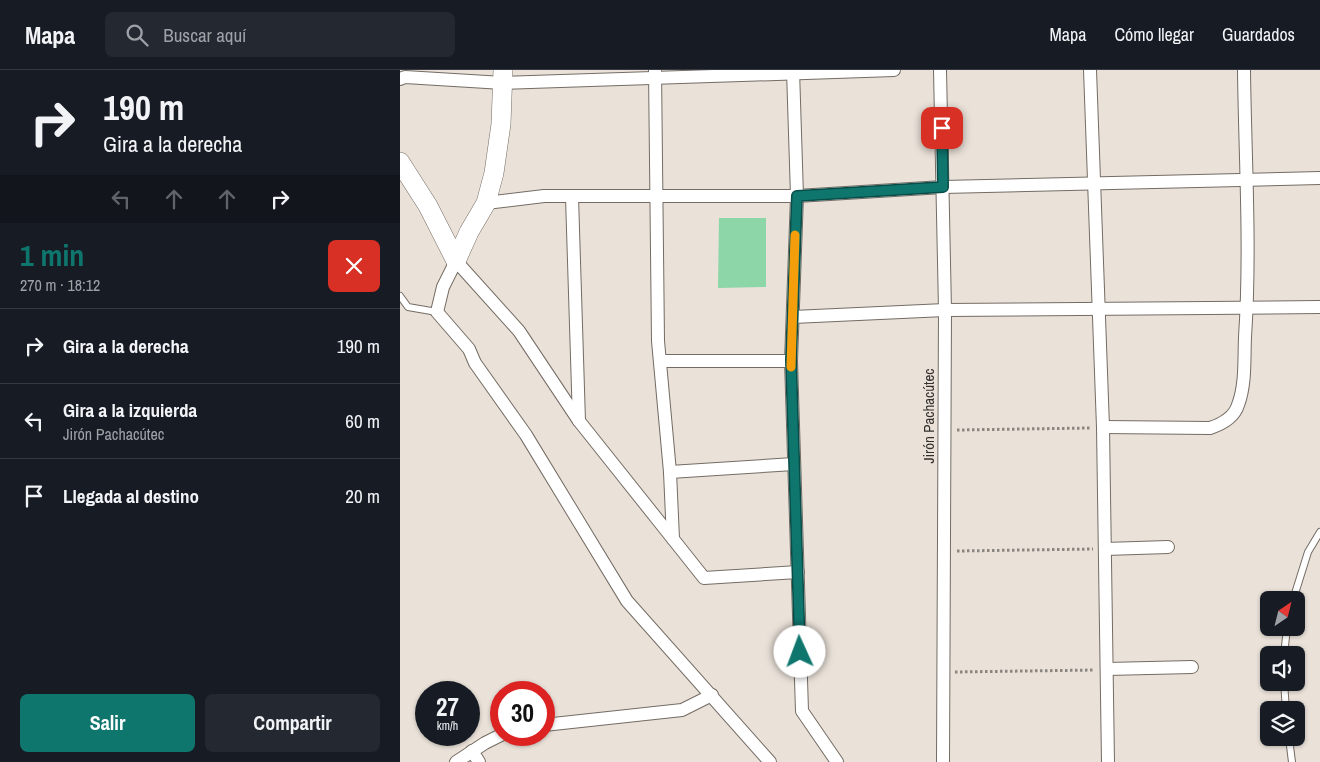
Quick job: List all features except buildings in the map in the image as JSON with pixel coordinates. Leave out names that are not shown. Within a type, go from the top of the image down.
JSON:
[{"type":"street","points":[[400,79],[405,77],[894,70]]},
{"type":"street","name":"Jirón Pachacútec","points":[[940,70],[945,310],[943,762]]},
{"type":"street","points":[[1090,70],[1103,428],[1108,762]]},
{"type":"street","points":[[1103,428],[1210,428],[1221,425],[1231,417],[1238,405],[1242,382],[1247,308],[1244,70]]},
{"type":"street","points":[[793,72],[797,196],[791,360],[802,711],[837,762]]},
{"type":"street","points":[[655,73],[660,361],[670,472],[672,539]]},
{"type":"street","points":[[503,76],[501,124],[494,173],[486,203],[469,232],[443,287],[437,312],[469,350],[475,364],[526,435],[627,601],[770,762]]},
{"type":"street","points":[[400,162],[428,206],[456,261],[519,330],[579,421],[704,578],[798,572]]},
{"type":"street","points":[[486,203],[544,196],[797,196],[943,187],[1320,178]]},
{"type":"street","points":[[572,197],[579,421]]},
{"type":"street","points":[[793,317],[945,310],[1320,307]]},
{"type":"street","points":[[660,361],[791,360]]},
{"type":"street","points":[[670,472],[794,464]]},
{"type":"street","points":[[1105,548],[1168,547]]},
{"type":"street","points":[[1107,669],[1192,667]]},
{"type":"street","points":[[555,724],[682,710],[712,695]]},
{"type":"street","points":[[456,762],[490,741]]},
{"type":"street","points":[[472,751],[480,762]]},
{"type":"lane","points":[[400,296],[408,307],[437,312]]},
{"type":"lane","points":[[1296,591],[1308,552],[1320,532]]},
{"type":"lane","points":[[1290,746],[1292,762]]},
{"type":"path","points":[[945,430],[1103,428]]},
{"type":"path","points":[[944,551],[1105,548]]},
{"type":"path","points":[[943,672],[1107,669]]},
{"type":"green space","points":[[719,218],[766,218],[766,287],[718,288]]},
{"type":"slow traffic","points":[[791,367],[795,235]]},
{"type":"route","points":[[800,652],[791,360],[797,196],[943,187],[942,128]]}]
